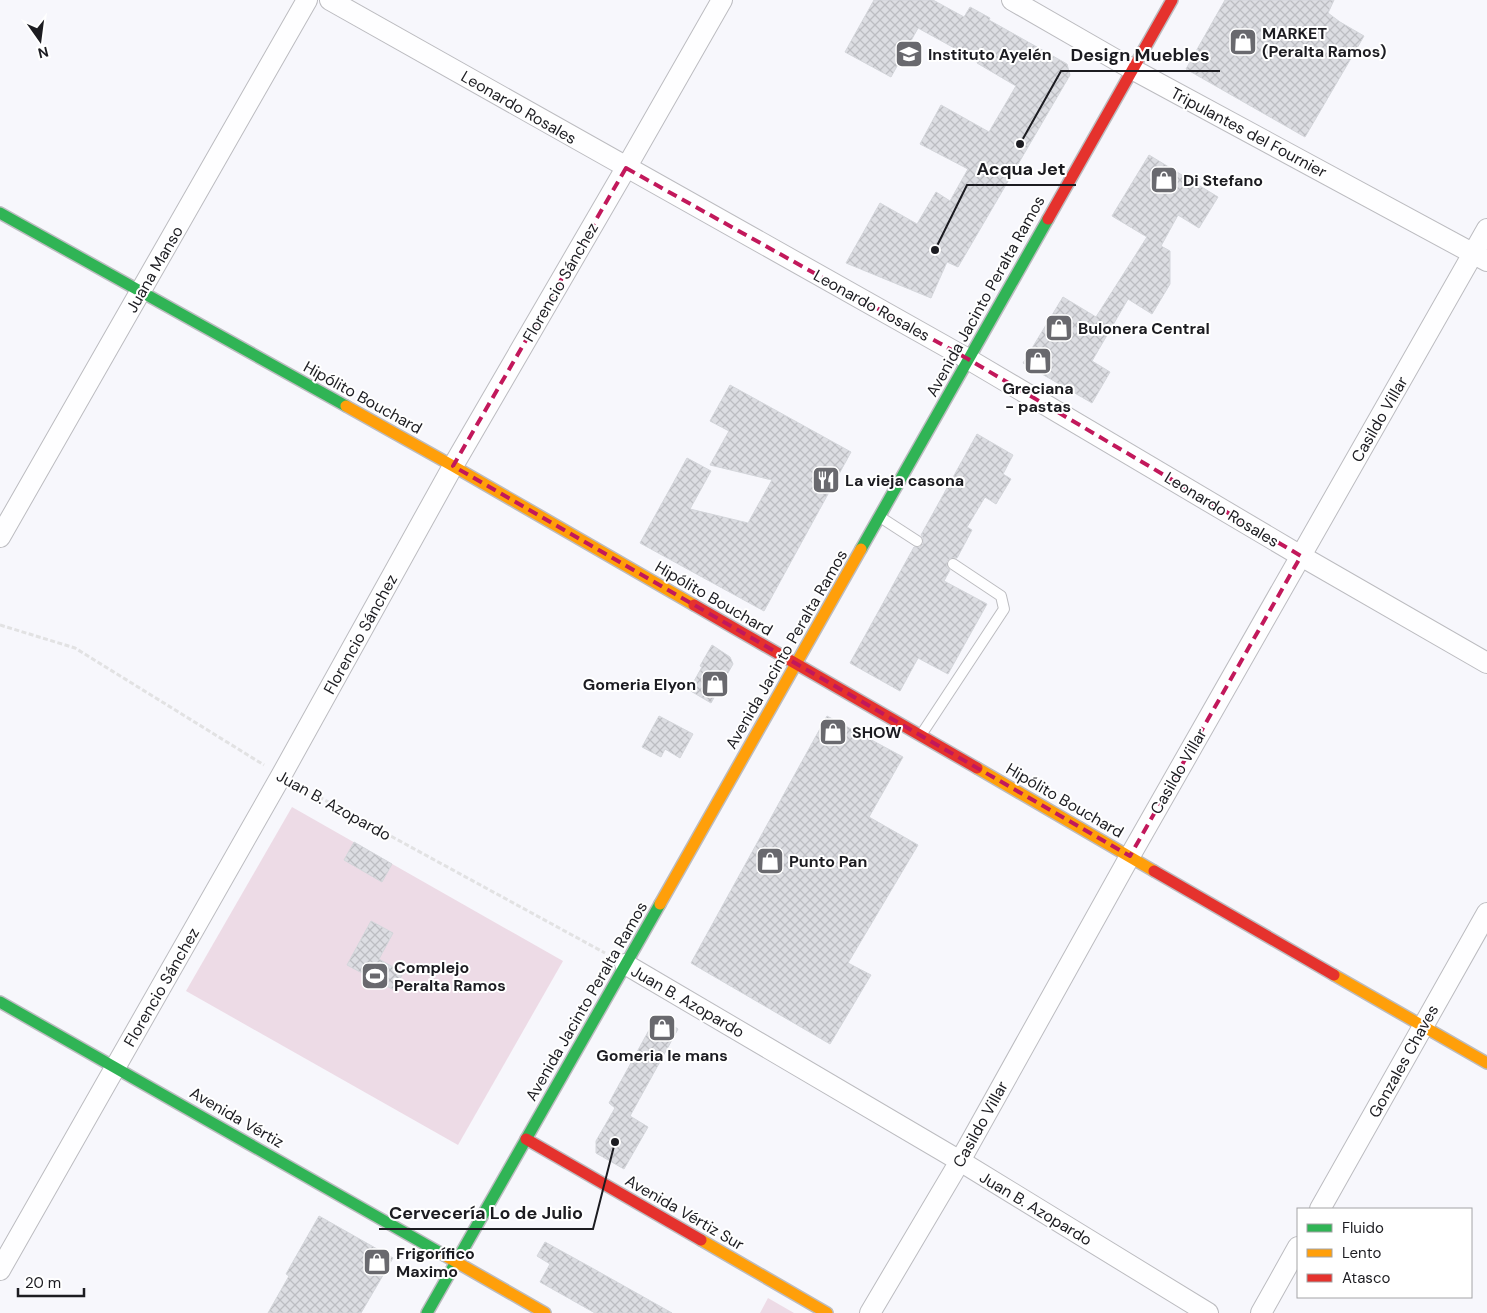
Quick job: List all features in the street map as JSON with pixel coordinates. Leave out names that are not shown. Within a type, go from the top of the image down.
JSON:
[{"type":"street","name":"Juana Manso","points":[[0,537],[307,0]]},
{"type":"street","name":"Leonardo Rosales","points":[[330,0],[968,359],[1301,556],[1487,663]]},
{"type":"street","name":"Florencio Sánchez","points":[[0,1270],[281,776],[453,466],[722,0]]},
{"type":"street","name":"Tripulantes del Fournier","points":[[1012,0],[1132,69],[1480,257]]},
{"type":"street","name":"Avenida Jacinto Peralta Ramos","points":[[428,1313],[1172,0]]},
{"type":"street","name":"Hipólito Bouchard","points":[[0,213],[453,466],[1487,1063]]},
{"type":"street","name":"Casildo Villar","points":[[870,1313],[960,1161],[1130,856],[1301,556],[1480,257],[1487,229]]},
{"type":"street","name":"Gonzales Chaves","points":[[1321,1208],[1487,913]]},
{"type":"street","name":"Juan B. Azopardo","points":[[625,964],[960,1161],[1208,1313]]},
{"type":"street","name":"Avenida Vértiz","points":[[0,1002],[116,1066],[545,1313]]},
{"type":"street","name":"Avenida Vértiz Sur","points":[[526,1139],[827,1313]]},
{"type":"street","points":[[1261,1313],[1297,1249]]},
{"type":"lane","points":[[880,517],[917,541]]},
{"type":"lane","points":[[921,736],[1004,609],[1002,596],[953,564]]},
{"type":"path","name":"Juan B. Azopardo","points":[[0,625],[75,648],[281,776],[625,964]]},
{"type":"highlighted area","points":[[626,168],[968,359],[1301,556],[1130,856],[453,466]]},
{"type":"shaded area","name":"Complejo Peralta Ramos","points":[[292,807],[563,961],[458,1145],[186,991]]},
{"type":"shaded area","points":[[768,1298],[794,1313],[760,1313]]},
{"type":"building","points":[[874,0],[933,0],[964,17],[970,7],[990,18],[989,20],[1067,64],[1070,75],[958,267],[947,262],[931,298],[846,263],[880,203],[917,224],[936,192],[950,201],[968,169],[920,144],[941,105],[989,132],[1016,86],[977,63],[978,61],[918,28],[891,77],[845,52]]},
{"type":"building","points":[[1225,0],[1334,0],[1328,13],[1364,36],[1305,137],[1186,69]]},
{"type":"building","points":[[1149,155],[1218,197],[1199,228],[1178,215],[1161,246],[1170,251],[1170,284],[1152,314],[1128,299],[1092,361],[1110,372],[1092,403],[1023,363],[1063,297],[1096,317],[1147,237],[1112,216]]},
{"type":"building","points":[[730,385],[851,452],[764,611],[640,543],[687,458],[711,471],[690,509],[748,523],[772,480],[710,465],[729,431],[710,421]]},
{"type":"building","points":[[977,434],[1013,455],[1003,474],[1011,479],[996,504],[985,497],[967,527],[972,530],[957,558],[950,558],[947,561],[947,567],[950,570],[944,581],[987,604],[948,674],[918,658],[900,691],[850,663],[914,547],[920,547],[923,544],[921,535]]},
{"type":"building","points":[[712,645],[730,657],[733,664],[711,703],[689,690]]},
{"type":"building","points":[[659,716],[693,734],[680,758],[665,749],[661,757],[642,747]]},
{"type":"building","points":[[827,716],[903,757],[869,817],[918,845],[848,963],[871,975],[830,1044],[691,963]]},
{"type":"building","points":[[354,842],[392,864],[382,882],[344,860]]},
{"type":"building","points":[[371,921],[393,933],[379,959],[403,973],[394,990],[347,965]]},
{"type":"building","points":[[662,1019],[678,1029],[630,1116],[648,1127],[624,1169],[596,1153],[596,1141],[615,1108],[609,1103],[654,1021]]},
{"type":"building","points":[[319,1216],[393,1258],[361,1313],[268,1313],[289,1276],[286,1274]]},
{"type":"building","points":[[545,1242],[672,1313],[595,1313],[540,1282],[550,1264],[537,1256]]},
{"type":"traffic: fast","points":[[0,213],[346,406]]},
{"type":"traffic: fast","points":[[861,549],[1048,219]]},
{"type":"traffic: fast","points":[[427,1313],[660,904]]},
{"type":"traffic: fast","points":[[0,1002],[444,1255]]},
{"type":"traffic: slow","points":[[346,406],[694,605]]},
{"type":"traffic: slow","points":[[660,904],[861,549]]},
{"type":"traffic: slow","points":[[977,768],[1154,871]]},
{"type":"traffic: slow","points":[[1334,975],[1487,1063]]},
{"type":"traffic: slow","points":[[701,1240],[827,1313]]},
{"type":"traffic: slow","points":[[444,1255],[545,1313]]},
{"type":"traffic: jam","points":[[1048,219],[1172,0]]},
{"type":"traffic: jam","points":[[694,605],[977,768]]},
{"type":"traffic: jam","points":[[1154,871],[1334,975]]},
{"type":"traffic: jam","points":[[526,1139],[701,1240]]},
{"type":"place","name":"MARKET (Peralta Ramos)","points":[[1243,42]]},
{"type":"place","name":"Instituto Ayelén","points":[[909,54]]},
{"type":"place","name":"Design Muebles","points":[[1020,144]]},
{"type":"place","name":"Di Stefano","points":[[1164,180]]},
{"type":"place","name":"Acqua Jet","points":[[935,250]]},
{"type":"place","name":"Bulonera Central","points":[[1059,328]]},
{"type":"place","name":"Greciana - pastas","points":[[1038,361]]},
{"type":"place","name":"La vieja casona","points":[[826,480]]},
{"type":"place","name":"Gomeria Elyon","points":[[715,684]]},
{"type":"place","name":"SHOW","points":[[833,732]]},
{"type":"place","name":"Punto Pan","points":[[770,861]]},
{"type":"place","name":"Complejo Peralta Ramos","points":[[375,976]]},
{"type":"place","name":"Gomeria le mans","points":[[662,1028]]},
{"type":"place","name":"Cervecería Lo de Julio","points":[[615,1142]]},
{"type":"place","name":"Frigorífico Maximo","points":[[377,1262]]}]
